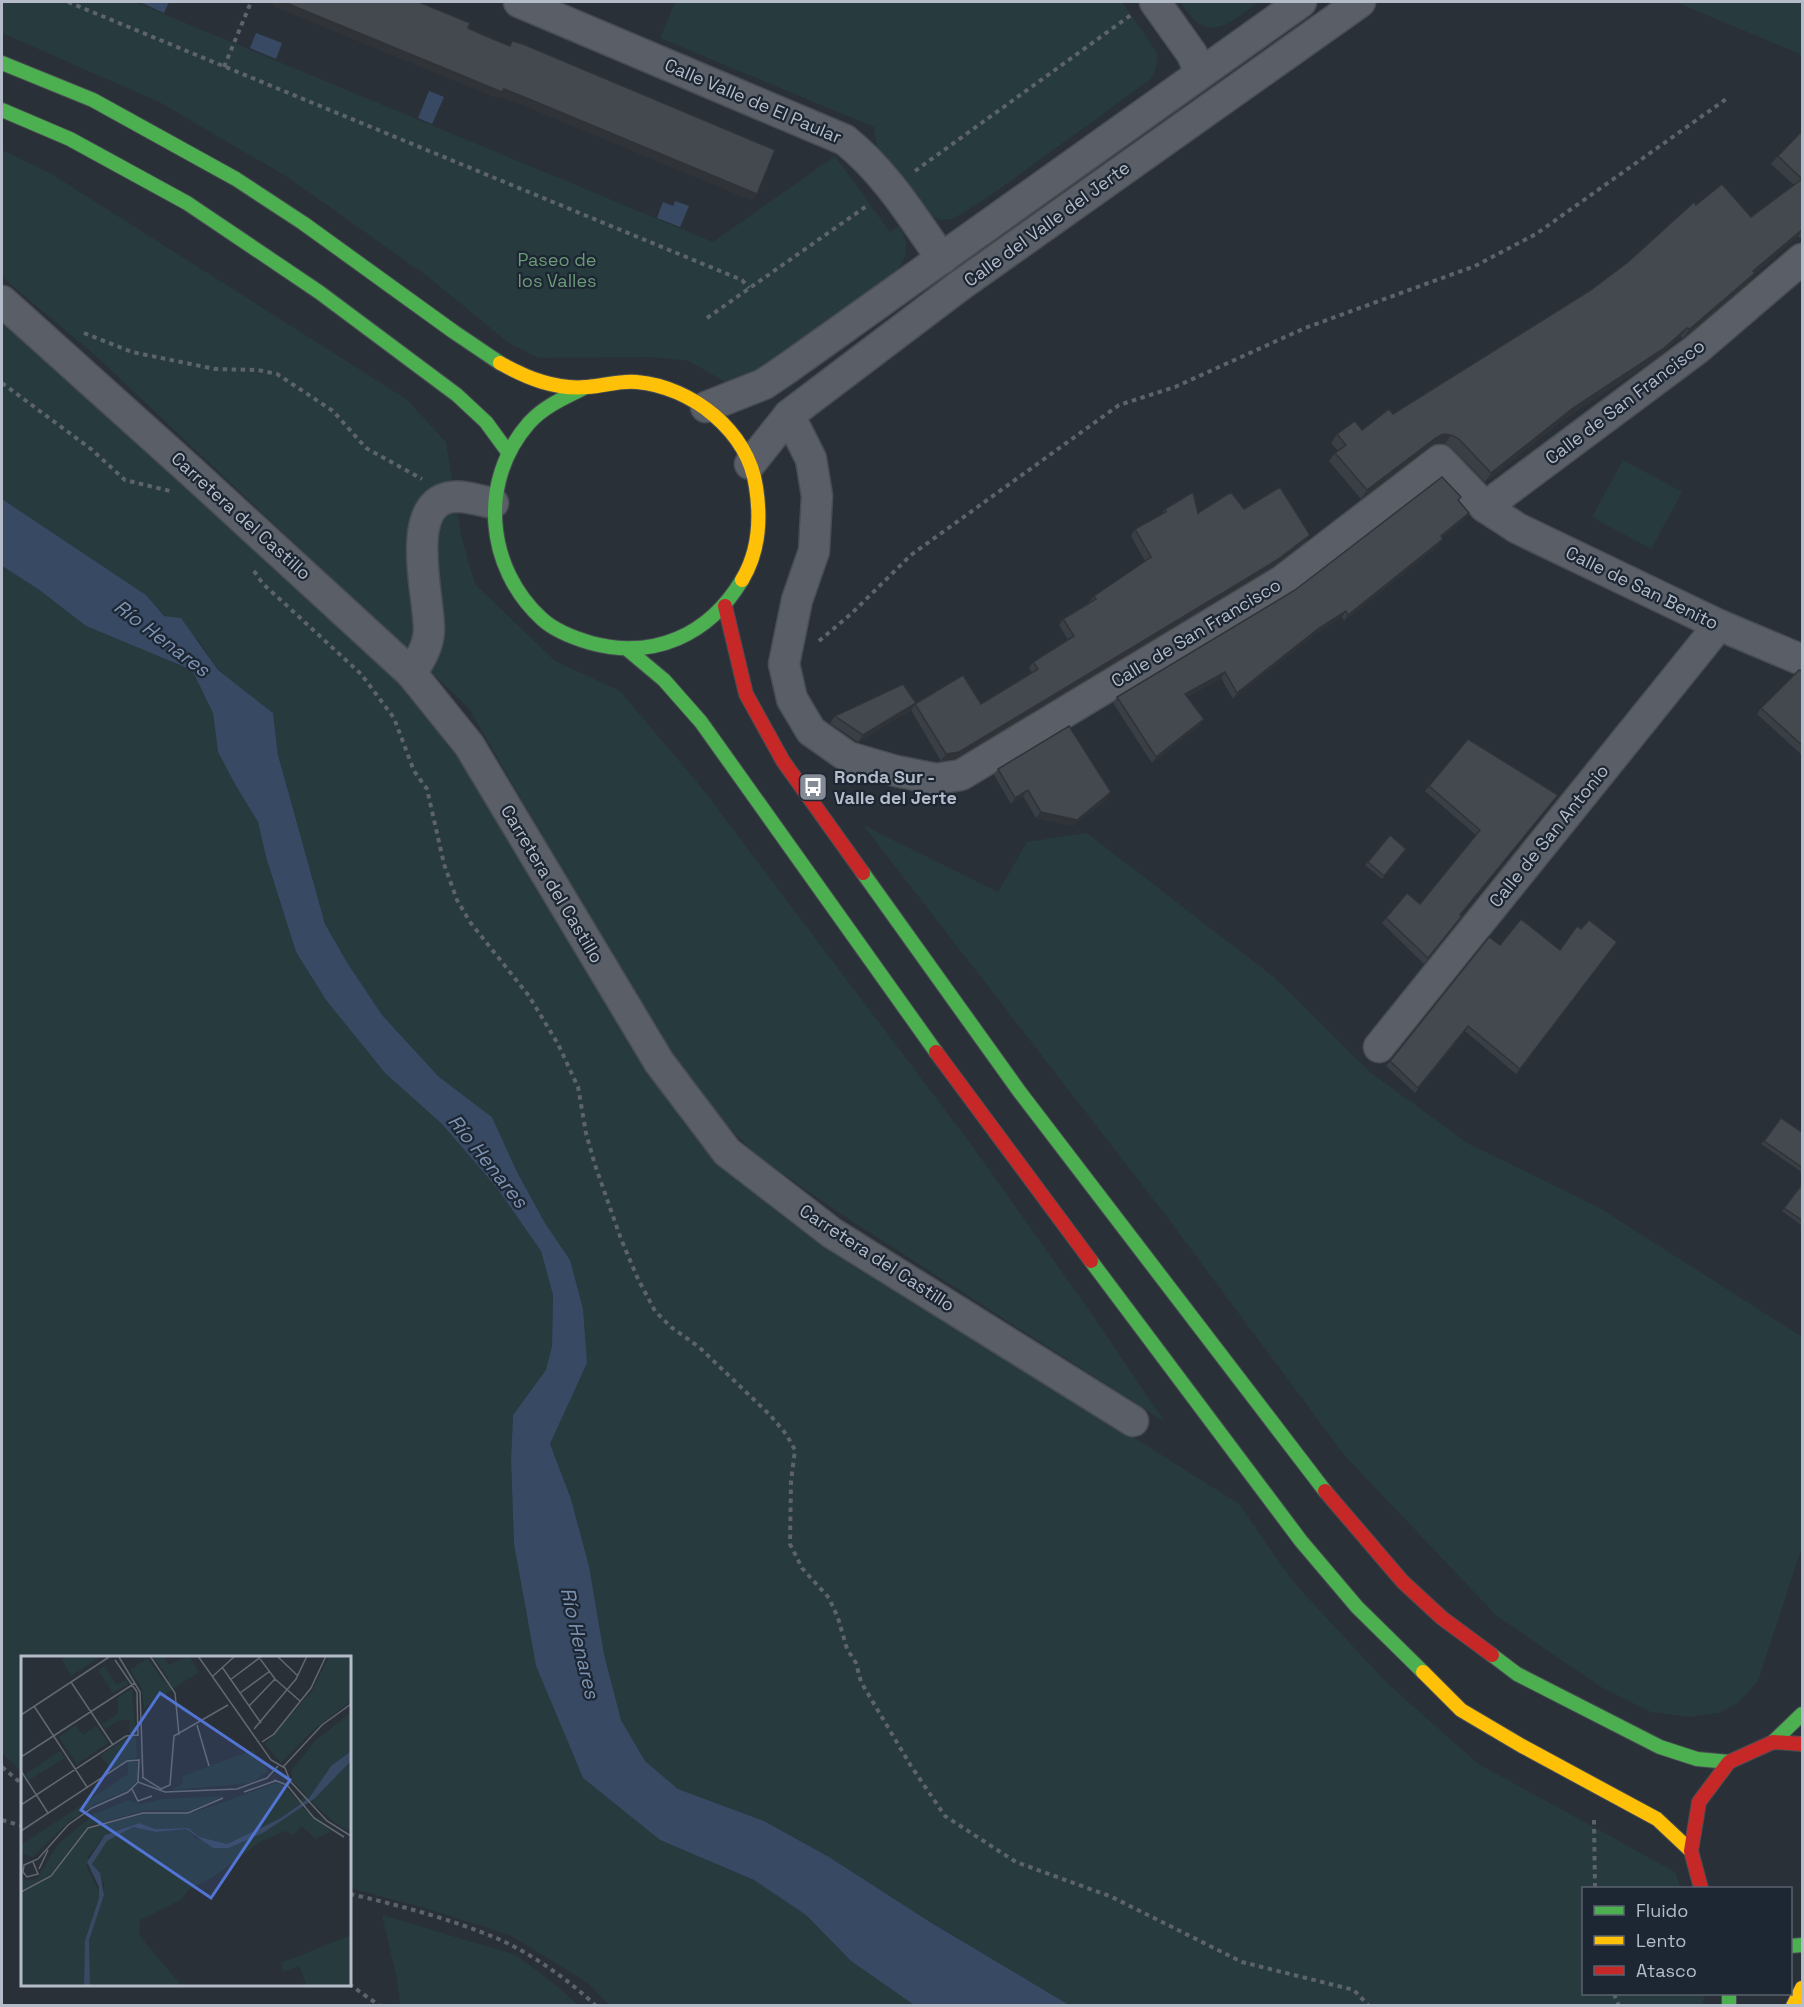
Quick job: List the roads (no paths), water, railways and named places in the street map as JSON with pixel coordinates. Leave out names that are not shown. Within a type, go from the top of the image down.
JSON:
[{"type":"main road","points":[[2,63],[94,101],[244,184],[380,278],[470,344],[519,373],[555,387],[586,387],[627,381],[658,386],[668,388],[706,407],[739,443],[750,464],[759,497],[758,539],[748,571],[725,606],[705,624],[681,638],[654,646],[627,650],[583,642],[544,621],[514,588],[496,547],[493,503],[498,477],[508,452],[528,424],[537,416],[555,402],[586,387]]},
{"type":"main road","points":[[2,110],[70,139],[186,203],[309,285],[457,395],[486,422],[508,452]]},
{"type":"main road","points":[[725,606],[746,694],[783,761],[1026,1100],[1331,1499],[1395,1574],[1442,1618],[1517,1674],[1660,1747],[1696,1759],[1729,1762]]},
{"type":"main road","points":[[627,650],[664,680],[701,722],[984,1118],[1301,1541],[1357,1607],[1461,1710],[1521,1746],[1657,1819],[1691,1851]]},
{"type":"main road","points":[[1701,1887],[1691,1851],[1699,1802],[1729,1762],[1773,1742],[1803,1714]]},
{"type":"main road","points":[[1773,1742],[1803,1744]]},
{"type":"main road","points":[[1793,2006],[1803,1988]]},
{"type":"street","name":"Calle Valle de El Paular","points":[[519,2],[845,140],[864,155],[893,187],[942,259]]},
{"type":"street","name":"Calle del Valle del Jerte","points":[[706,407],[764,384],[789,367],[1301,2]]},
{"type":"street","name":"Calle del Valle del Jerte","points":[[750,464],[789,415],[975,275],[1360,2]]},
{"type":"street","points":[[1144,8],[1192,54],[1200,73]]},
{"type":"street","name":"Calle de San Francisco","points":[[789,415],[811,459],[817,496],[814,551],[797,600],[784,664],[792,699],[811,731],[848,757],[896,771],[936,779],[961,775],[1282,581],[1440,460],[1485,507],[1697,349],[1803,259]]},
{"type":"street","name":"Carretera del Castillo","points":[[2,301],[411,673],[469,745],[659,1062],[727,1152],[832,1233],[1133,1421]]},
{"type":"street","points":[[411,673],[420,661],[429,633],[422,554],[428,513],[435,504],[452,497],[493,503]]},
{"type":"street","name":"Calle de San Benito","points":[[1485,507],[1517,528],[1719,625],[1803,660]]},
{"type":"street","name":"Calle de San Antonio","points":[[1379,1047],[1719,625]]},
{"type":"water","points":[[142,2],[169,2],[164,13]]},
{"type":"water","points":[[256,33],[282,43],[276,59],[250,48]]},
{"type":"water","points":[[429,91],[444,97],[432,124],[418,118]]},
{"type":"water","points":[[675,201],[689,206],[680,227],[657,218],[663,202],[673,206]]},
{"type":"water","name":"Río Henares","points":[[2,499],[146,595],[164,616],[181,618],[218,670],[273,713],[278,755],[325,924],[382,1015],[439,1077],[492,1117],[517,1172],[545,1223],[570,1260],[583,1309],[587,1363],[550,1444],[571,1499],[589,1566],[604,1654],[621,1720],[645,1761],[678,1789],[764,1821],[829,1857],[930,1922],[1069,2005],[914,2005],[851,1961],[806,1915],[754,1880],[660,1840],[583,1778],[536,1666],[514,1544],[511,1460],[513,1415],[546,1370],[552,1346],[553,1295],[541,1251],[497,1188],[442,1124],[385,1073],[326,1000],[296,952],[266,857],[258,822],[218,752],[213,713],[192,670],[86,626],[38,589],[2,566]]},
{"type":"place","name":"Ronda Sur - Valle del Jerte","points":[[813,787]]},
{"type":"park label","name":"Paseo de los Valles","points":[[557,270]]}]
